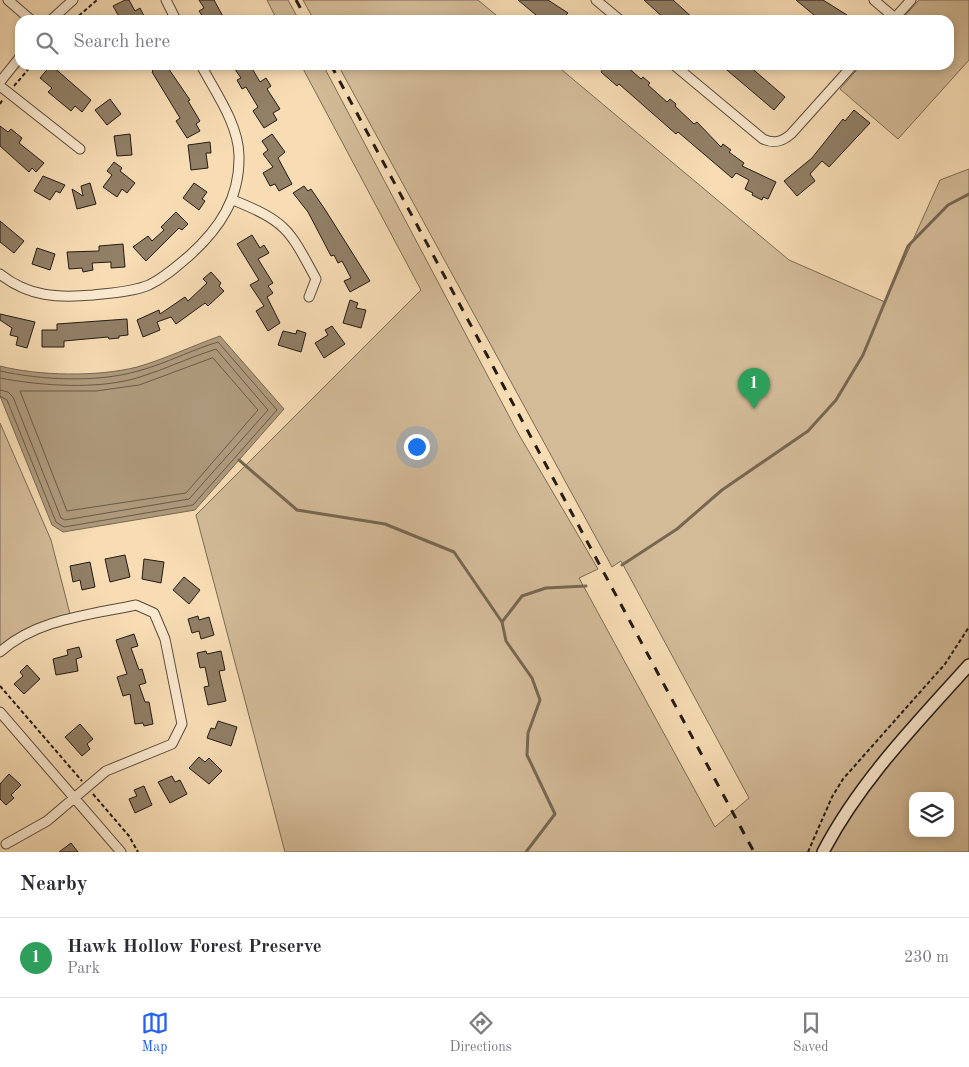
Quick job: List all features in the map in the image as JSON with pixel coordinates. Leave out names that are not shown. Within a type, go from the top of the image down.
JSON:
[{"type":"street","points":[[8,0],[25,15]]},
{"type":"street","points":[[56,15],[73,0]]},
{"type":"street","points":[[166,0],[174,15]]},
{"type":"street","points":[[596,0],[614,15]]},
{"type":"street","points":[[874,0],[890,15]]},
{"type":"street","points":[[898,15],[911,0]]},
{"type":"street","points":[[15,64],[0,84],[80,149]]},
{"type":"street","points":[[0,274],[24,290],[46,296],[64,298],[141,288],[162,279],[208,239],[220,224],[233,200],[239,154],[226,112],[204,70]]},
{"type":"street","points":[[680,70],[763,139],[773,142],[782,140],[790,134],[848,70]]},
{"type":"street","points":[[233,200],[270,216],[284,226],[293,237],[316,279],[310,297]]},
{"type":"street","points":[[0,652],[31,630],[136,605],[150,610],[158,618],[165,638],[182,724],[177,738],[172,744],[106,771],[47,821],[6,844]]},
{"type":"street","points":[[823,852],[841,820],[870,778],[969,665]]},
{"type":"street","points":[[0,712],[120,852]]},
{"type":"path","points":[[80,15],[97,0]]},
{"type":"path","points":[[0,104],[28,70]]},
{"type":"path","points":[[808,852],[843,779],[945,664],[969,627]]},
{"type":"path","points":[[0,686],[87,786],[128,836],[138,852]]},
{"type":"shaded area","points":[[267,0],[288,0],[296,15],[274,15]]},
{"type":"shaded area","points":[[303,0],[478,0],[496,15],[311,15]]},
{"type":"shaded area","points":[[919,0],[969,0],[969,60],[898,139],[840,89],[857,70],[954,70],[954,15],[906,15]]},
{"type":"shaded area","points":[[304,70],[326,70],[518,433],[598,569],[579,578],[715,827],[749,798],[621,561],[612,567],[341,70],[562,70],[789,260],[885,302],[940,180],[969,169],[969,852],[285,852],[196,515],[421,290]]},
{"type":"shaded area","points":[[0,423],[51,540],[70,614],[33,626],[16,634],[0,646]]},
{"type":"water","points":[[220,336],[284,409],[195,510],[63,532],[52,525],[0,396],[0,366],[32,372],[68,374],[122,370],[158,360]]},
{"type":"building","points":[[129,0],[135,11],[140,8],[144,15],[118,15],[113,6]]},
{"type":"building","points":[[199,0],[214,0],[222,15],[202,15],[199,11],[204,8]]},
{"type":"building","points":[[518,0],[548,0],[568,13],[566,15],[536,15]]},
{"type":"building","points":[[644,0],[673,0],[690,15],[660,15]]},
{"type":"building","points":[[796,0],[823,0],[847,15],[814,15]]},
{"type":"building","points":[[47,70],[57,70],[91,100],[82,112],[75,106],[71,111],[48,92],[52,88],[40,78]]},
{"type":"building","points":[[169,70],[190,100],[188,101],[200,121],[196,124],[200,131],[187,138],[176,121],[180,118],[153,71]]},
{"type":"building","points":[[235,70],[253,70],[260,82],[266,78],[271,86],[267,89],[280,109],[273,113],[277,120],[264,128],[253,111],[258,107],[246,87],[242,89],[237,80],[241,78]]},
{"type":"building","points":[[602,70],[631,70],[641,79],[643,77],[650,83],[648,85],[667,102],[670,99],[676,104],[675,106],[694,124],[697,122],[721,147],[723,144],[731,150],[729,152],[744,163],[742,166],[776,182],[768,199],[763,197],[762,200],[752,195],[753,193],[745,189],[749,180],[736,173],[732,178],[678,132],[676,134],[619,84],[617,86],[601,72]]},
{"type":"building","points":[[727,70],[754,70],[785,97],[774,110]]},
{"type":"building","points":[[110,99],[121,114],[107,125],[95,110]]},
{"type":"building","points":[[854,110],[870,123],[829,167],[822,161],[810,174],[815,181],[797,196],[784,181],[812,158],[843,119],[845,121]]},
{"type":"building","points":[[0,126],[8,132],[11,129],[22,138],[19,143],[44,163],[36,172],[32,168],[29,172],[0,146]]},
{"type":"building","points":[[130,134],[132,155],[117,156],[114,136]]},
{"type":"building","points":[[272,134],[285,152],[278,158],[292,184],[279,191],[275,184],[270,186],[263,173],[273,167],[263,154],[268,150],[262,141]]},
{"type":"building","points":[[210,142],[211,153],[206,153],[208,168],[191,170],[188,145]]},
{"type":"building","points":[[114,162],[122,168],[120,171],[135,183],[127,193],[122,189],[117,197],[103,187],[112,175],[107,171]]},
{"type":"building","points":[[43,176],[65,185],[60,193],[56,191],[50,200],[34,191]]},
{"type":"building","points":[[90,183],[96,204],[77,209],[72,189],[83,196],[81,186]]},
{"type":"building","points":[[194,183],[207,192],[202,199],[205,201],[199,210],[183,198]]},
{"type":"building","points":[[304,186],[308,191],[311,189],[370,281],[350,292],[344,281],[351,278],[342,261],[338,263],[334,255],[331,256],[308,212],[293,193]]},
{"type":"building","points":[[176,212],[188,224],[182,230],[179,228],[146,261],[133,247],[148,236],[152,241],[164,230],[161,227]]},
{"type":"building","points":[[0,221],[24,241],[14,253],[0,242]]},
{"type":"building","points":[[252,235],[260,248],[264,245],[269,253],[258,259],[273,283],[268,286],[273,293],[267,297],[280,323],[268,331],[256,311],[264,306],[250,285],[259,280],[237,244]]},
{"type":"building","points":[[123,244],[125,267],[111,268],[111,262],[92,263],[93,270],[83,272],[82,268],[69,269],[67,252],[99,251],[99,246]]},
{"type":"building","points":[[37,248],[55,254],[50,270],[32,264]]},
{"type":"building","points":[[211,272],[221,283],[219,286],[224,291],[208,306],[205,303],[176,324],[171,317],[157,322],[160,330],[143,337],[137,320],[159,310],[160,314],[185,297],[188,301],[207,283],[203,279]]},
{"type":"building","points":[[350,300],[358,303],[356,308],[366,310],[361,328],[343,323]]},
{"type":"building","points":[[0,314],[35,322],[27,348],[16,345],[18,337],[10,335],[12,328],[0,320]]},
{"type":"building","points":[[127,319],[128,335],[119,336],[119,338],[109,339],[108,337],[64,341],[64,347],[42,347],[42,330],[57,330],[57,324]]},
{"type":"building","points":[[332,326],[345,344],[324,358],[315,343],[328,335],[325,330]]},
{"type":"building","points":[[297,330],[306,333],[301,352],[278,345],[283,331],[296,334]]},
{"type":"building","points":[[125,555],[130,577],[110,582],[105,559]]},
{"type":"building","points":[[144,559],[164,562],[161,583],[142,579]]},
{"type":"building","points":[[90,562],[95,587],[82,590],[80,580],[73,582],[70,566]]},
{"type":"building","points":[[184,577],[200,590],[189,604],[173,590]]},
{"type":"building","points":[[198,616],[199,620],[209,617],[214,635],[201,639],[199,631],[192,633],[188,619]]},
{"type":"building","points":[[134,634],[138,646],[131,648],[139,670],[142,669],[146,683],[139,685],[145,702],[149,702],[153,724],[144,726],[143,723],[135,724],[130,694],[123,696],[117,677],[127,674],[116,640]]},
{"type":"building","points":[[79,647],[82,657],[76,659],[78,671],[56,675],[53,659],[68,655],[67,650]]},
{"type":"building","points":[[206,651],[207,654],[221,651],[225,670],[219,671],[226,701],[208,705],[204,687],[209,686],[205,667],[200,668],[197,653]]},
{"type":"building","points":[[27,665],[40,679],[24,694],[14,684],[23,676],[20,672]]},
{"type":"building","points":[[218,721],[237,727],[231,746],[207,738],[211,728],[215,729]]},
{"type":"building","points":[[80,724],[93,739],[87,744],[90,749],[82,756],[65,737]]},
{"type":"building","points":[[199,757],[205,762],[209,758],[222,771],[209,784],[189,768]]},
{"type":"building","points":[[9,774],[21,785],[11,795],[14,798],[6,805],[0,799],[0,784]]},
{"type":"building","points":[[172,776],[175,782],[180,780],[187,794],[170,803],[158,782]]},
{"type":"building","points":[[144,786],[152,805],[135,813],[129,799],[137,796],[134,790]]},
{"type":"building","points":[[71,843],[78,852],[59,852]]},
{"type":"waterway","points":[[622,565],[677,529],[722,490],[808,431],[836,400],[863,355],[908,246],[948,205],[969,194]]},
{"type":"waterway","points":[[239,460],[297,510],[385,524],[454,552],[502,622]]},
{"type":"waterway","points":[[526,852],[555,814],[527,755],[528,733],[540,700],[532,678],[506,641],[502,622],[522,596],[546,588],[586,586]]},
{"type":"railway","points":[[296,0],[304,15]]},
{"type":"railway","points":[[334,70],[754,852]]},
{"type":"place","name":"Hawk Hollow Forest Preserve","points":[[754,409]]}]
